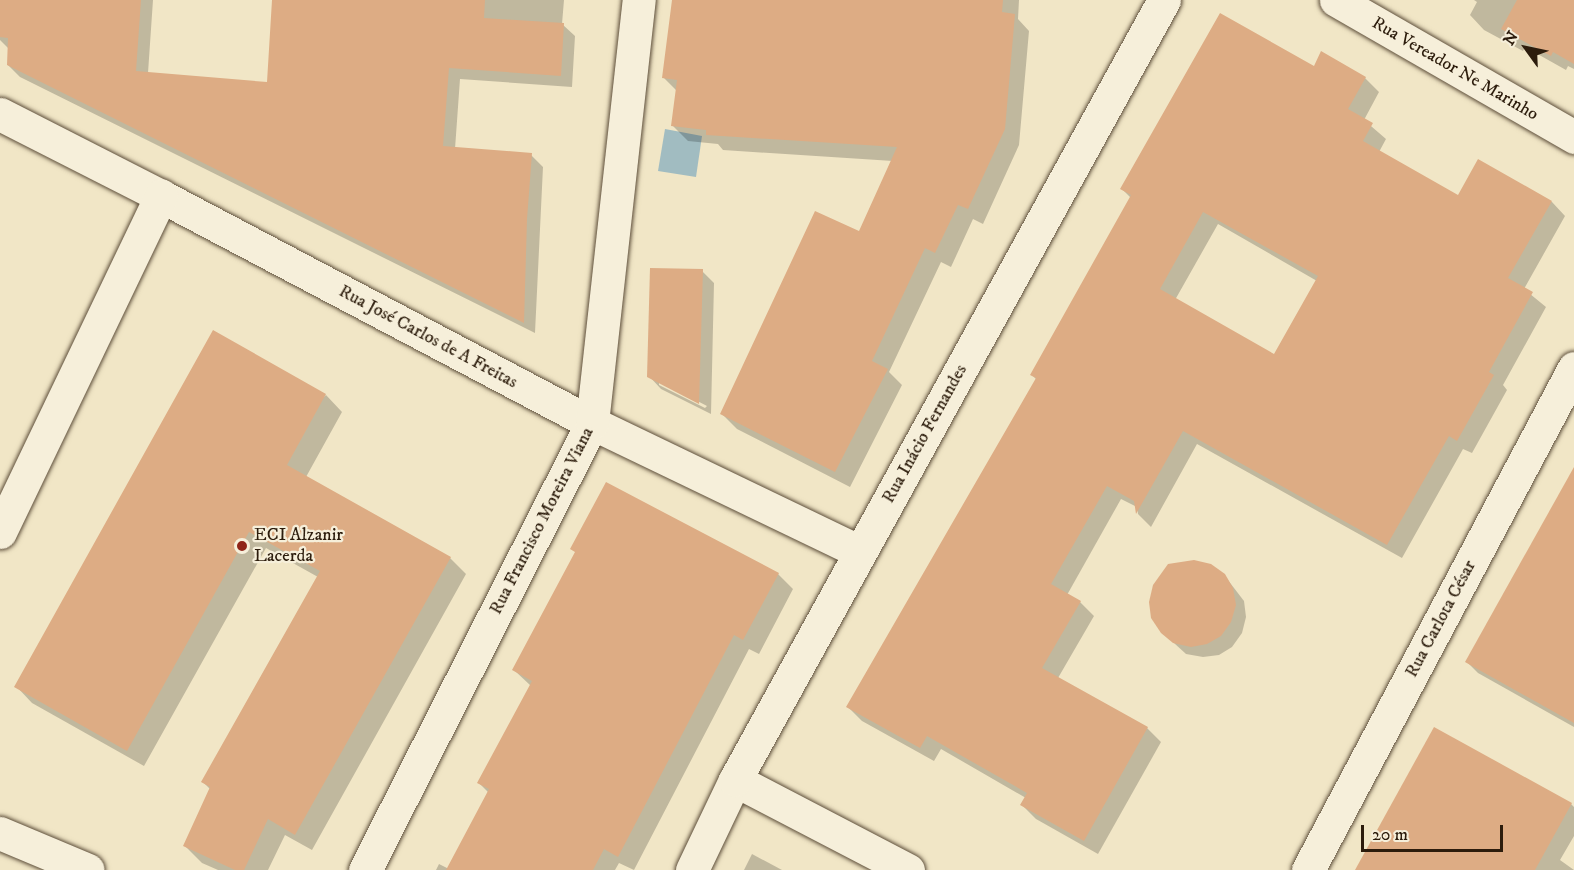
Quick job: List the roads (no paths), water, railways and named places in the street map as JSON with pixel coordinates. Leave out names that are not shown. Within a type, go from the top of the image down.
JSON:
[{"type":"street","name":"Rua Francisco Moreira Viana","points":[[365,870],[592,423],[639,0]]},
{"type":"street","name":"Rua Inácio Fernandes","points":[[692,870],[735,780],[1164,0]]},
{"type":"street","name":"Rua Vereador Ne Marinho","points":[[1336,0],[1574,137]]},
{"type":"street","name":"Rua José Carlos de A Freitas","points":[[0,114],[161,196],[592,423],[860,552]]},
{"type":"street","points":[[0,532],[161,196]]},
{"type":"street","name":"Rua Carlota César","points":[[1308,870],[1574,368]]},
{"type":"street","points":[[735,780],[908,870]]},
{"type":"street","points":[[0,833],[88,870]]},
{"type":"water","points":[[665,129],[702,136],[696,177],[658,171]]},
{"type":"place","name":"ECI Alzanir Lacerda","points":[[242,546]]}]
